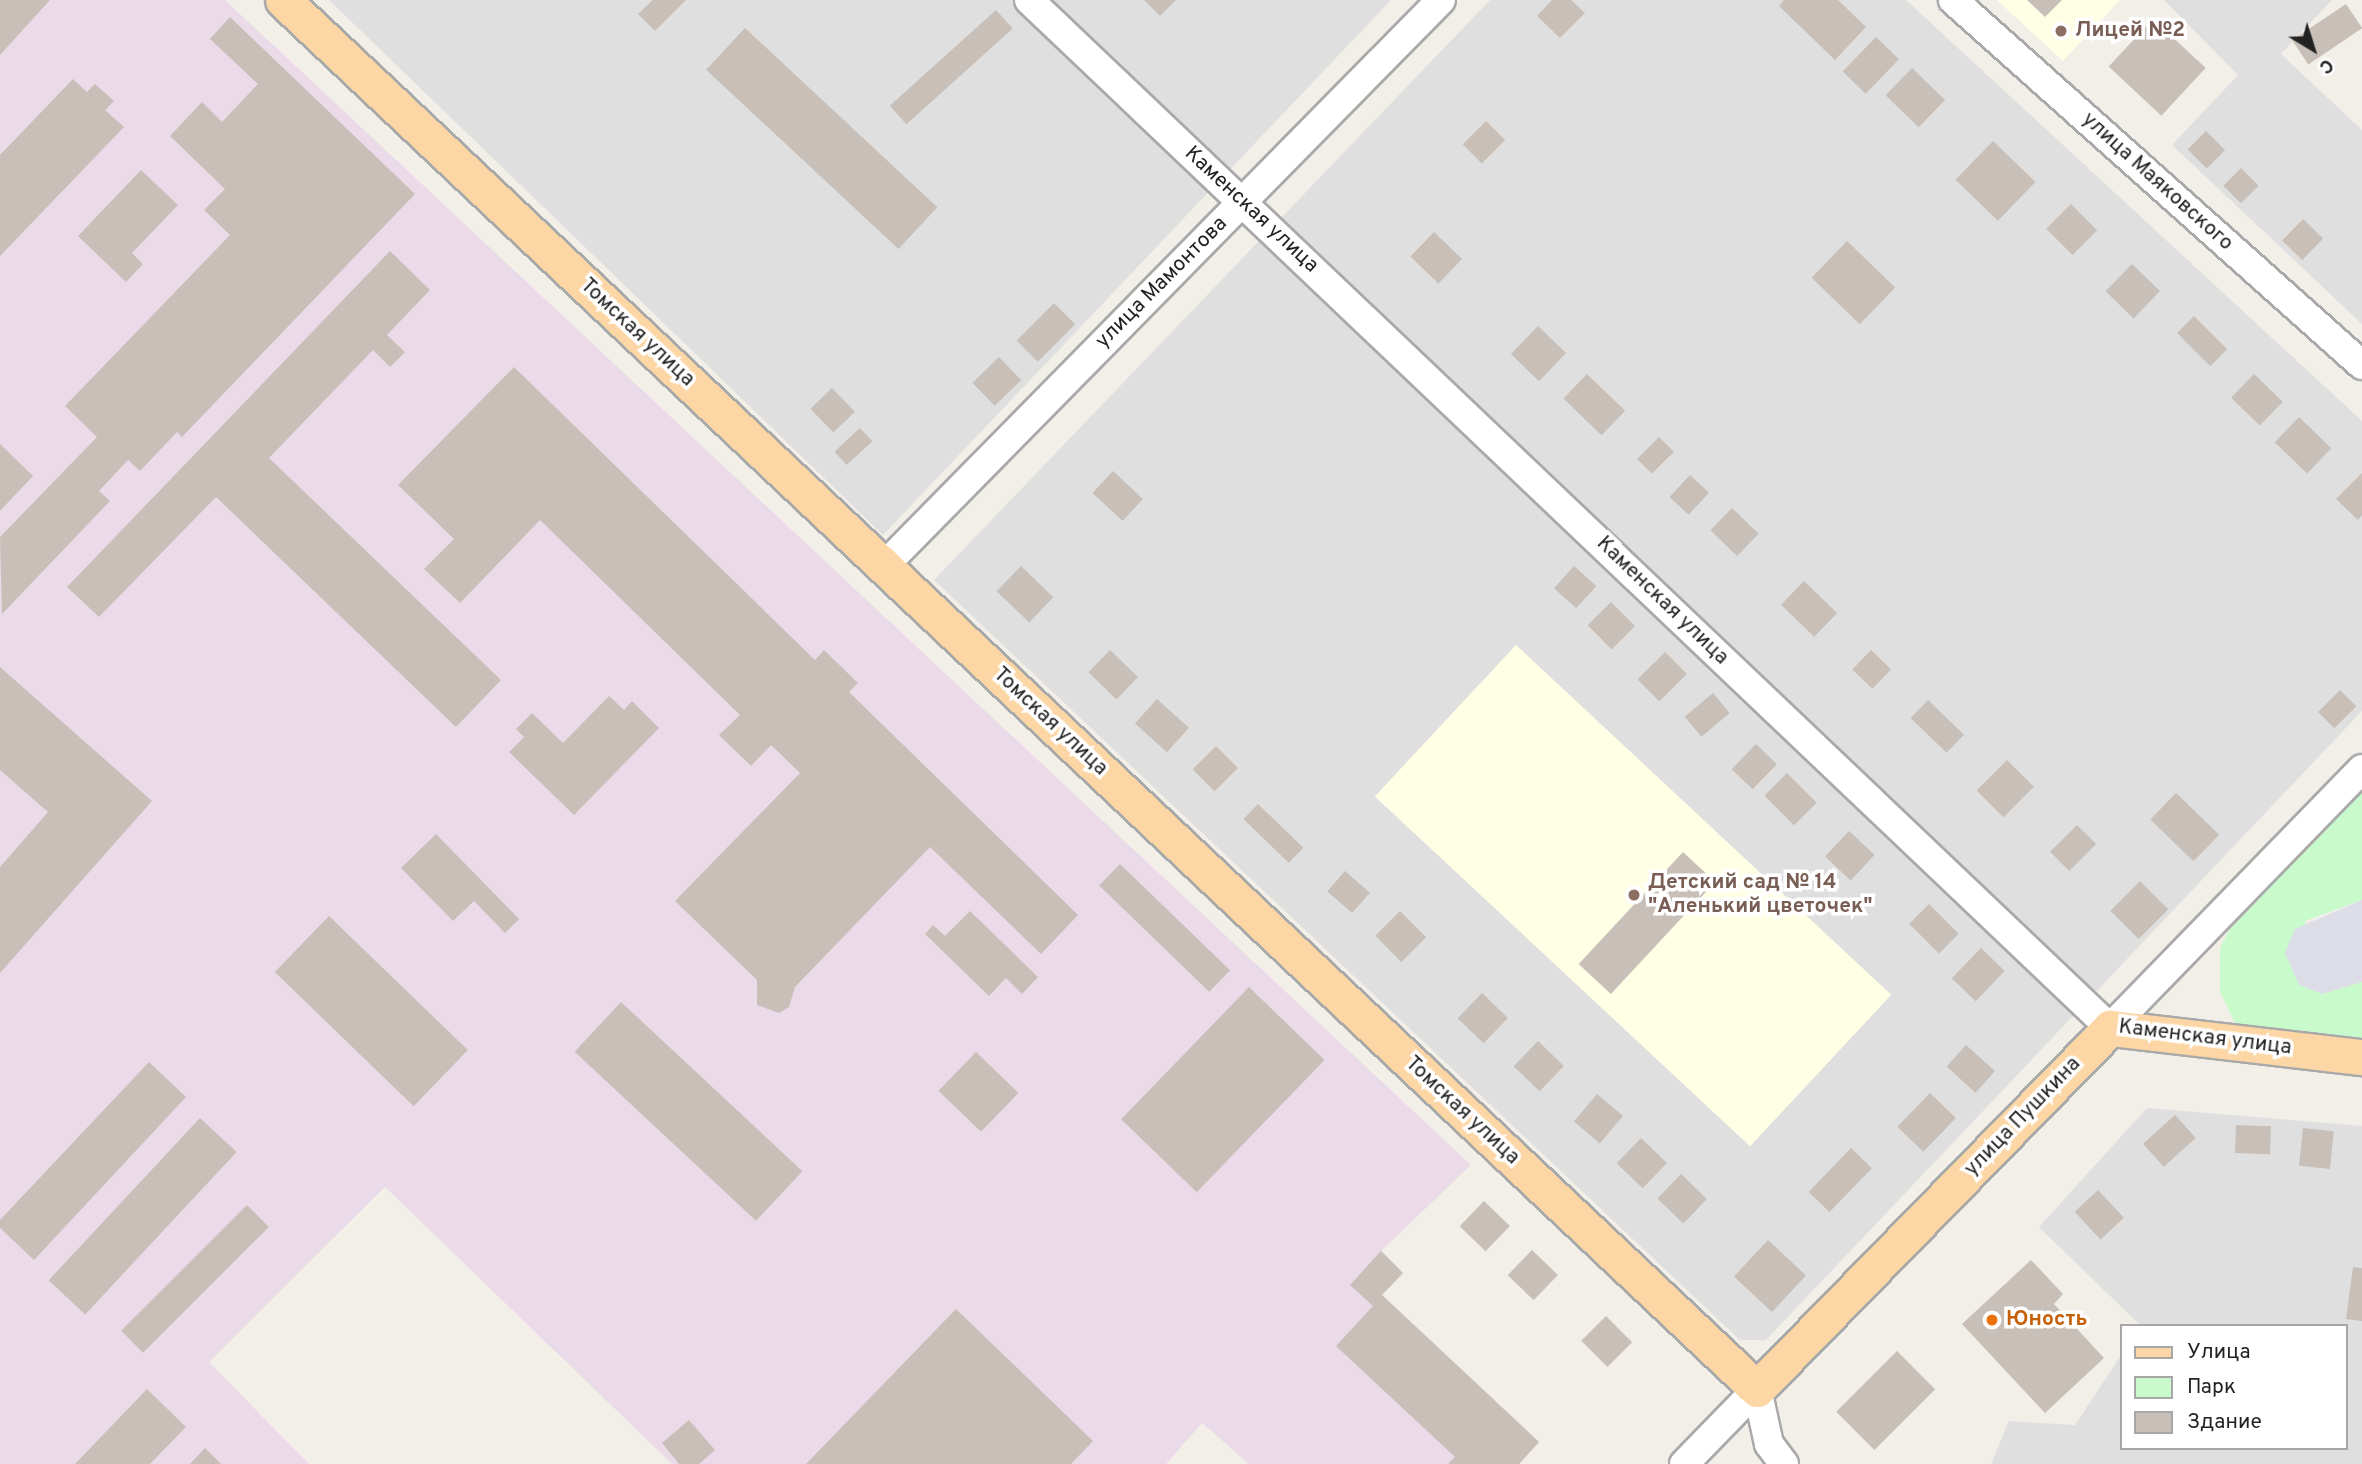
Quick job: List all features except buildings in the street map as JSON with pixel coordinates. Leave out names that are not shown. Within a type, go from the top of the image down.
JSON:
[{"type":"main road","name":"Томская улица","points":[[283,0],[1757,1389]]},
{"type":"main road","name":"Каменская улица","points":[[2110,1028],[2362,1057]]},
{"type":"main road","name":"улица Пушкина","points":[[1757,1389],[2110,1028]]},
{"type":"street","name":"Каменская улица","points":[[1028,0],[1243,201],[2110,1028]]},
{"type":"street","name":"улица Мамонтова","points":[[884,566],[1441,0]]},
{"type":"street","name":"улица Маяковского","points":[[1953,0],[2362,365]]},
{"type":"street","name":"улица Пушкина","points":[[2110,1028],[2362,769]]},
{"type":"street","name":"улица Пушкина","points":[[1684,1464],[1757,1389]]},
{"type":"street","points":[[1757,1389],[1769,1444],[1784,1464]]},
{"type":"shaded area","points":[[0,0],[225,0],[1471,1165],[1381,1251],[1403,1273],[1382,1295],[1539,1442],[1519,1464],[1249,1464],[1202,1423],[1166,1464],[672,1464],[385,1187],[209,1362],[309,1464],[0,1464]]},
{"type":"shaded area","points":[[329,0],[1391,0],[883,535]]},
{"type":"shaded area","points":[[1490,0],[1906,0],[2362,421],[2362,711],[1766,1340],[1740,1340],[934,580]]},
{"type":"shaded area","name":"Лицей №2","points":[[1997,0],[2120,0],[2063,61]]},
{"type":"shaded area","points":[[2164,0],[2332,0],[2281,54],[2362,130],[2362,324],[2172,145],[2238,75]]},
{"type":"shaded area","name":"Детский сад № 14 \"Аленький цветочек\"","points":[[1516,645],[1891,995],[1750,1146],[1375,796]]},
{"type":"shaded area","points":[[2362,900],[2362,982],[2322,994],[2299,985],[2285,953],[2295,929]]},
{"type":"shaded area","points":[[2147,1108],[2362,1126],[2362,1464],[1991,1464],[2009,1421],[2075,1425],[2120,1357],[2120,1450],[2348,1450],[2348,1324],[2139,1324],[2039,1227]]},
{"type":"green space","points":[[2362,790],[2362,900],[2305,921],[2322,994],[2362,982],[2362,1050],[2253,1037],[2235,1023],[2220,992],[2220,948],[2230,928]]},
{"type":"place","name":"Лицей №2","points":[[2061,31]]},
{"type":"place","name":"Детский сад № 14 \"Аленький цветочек\"","points":[[1634,895]]},
{"type":"place","name":"Юность","points":[[1992,1320]]}]
